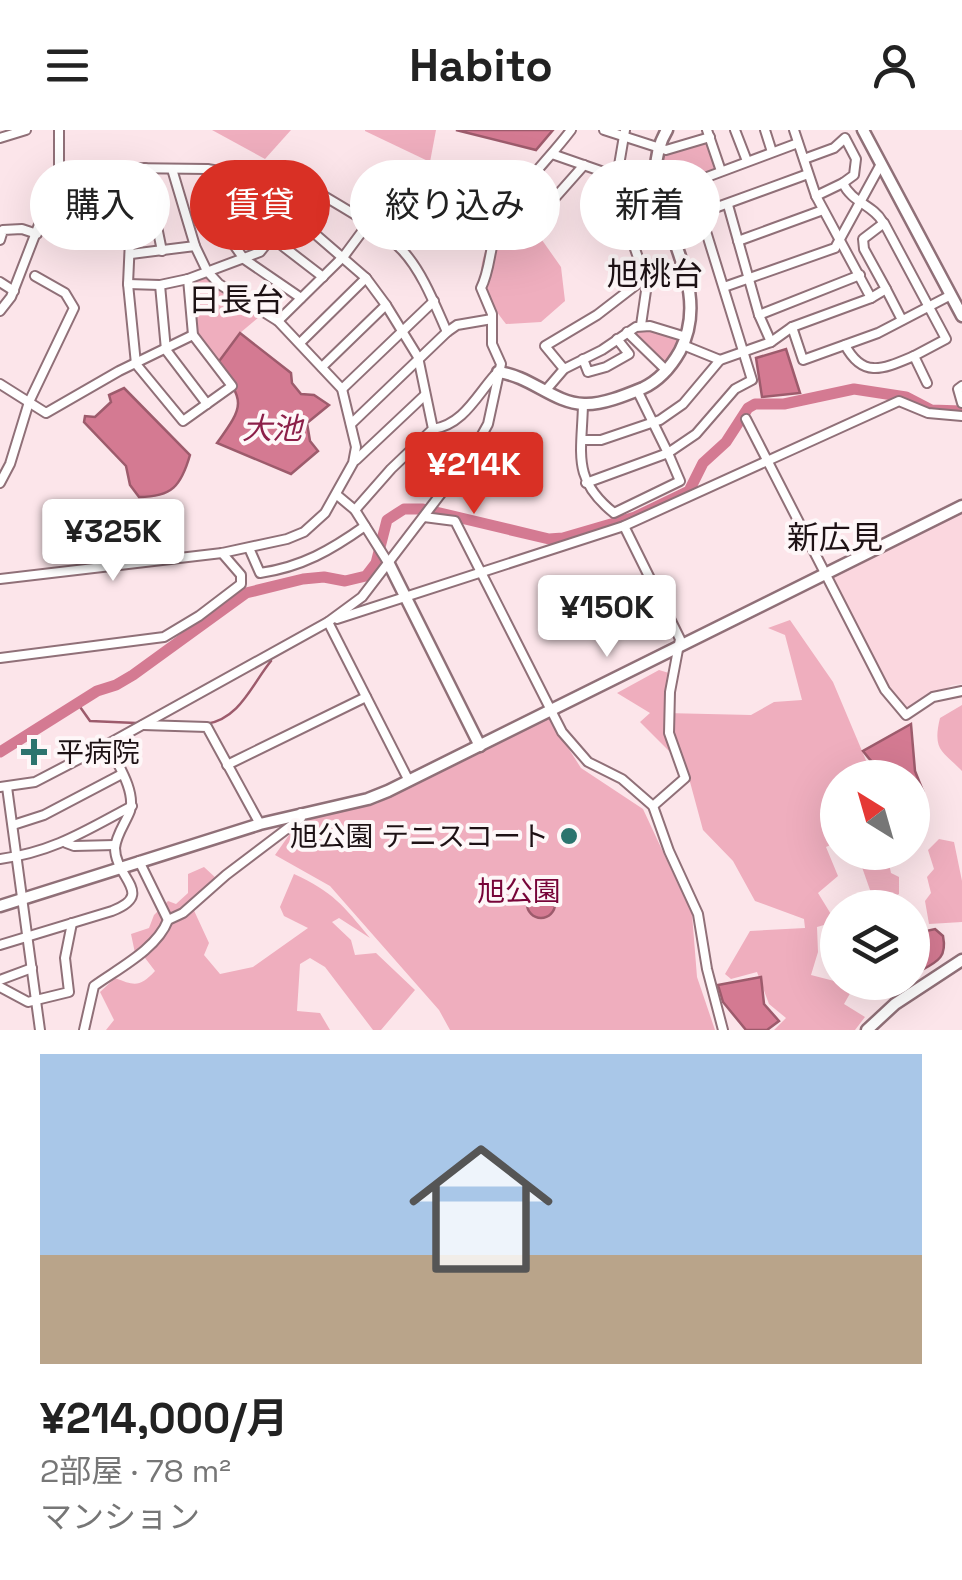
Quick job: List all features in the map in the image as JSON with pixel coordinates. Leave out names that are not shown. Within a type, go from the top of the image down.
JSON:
[{"type":"street","points":[[0,138],[26,130]]},
{"type":"street","points":[[58,130],[59,160]]},
{"type":"street","points":[[547,160],[570,130]]},
{"type":"street","points":[[604,130],[666,150],[709,132],[721,171],[798,143]]},
{"type":"street","points":[[656,160],[657,147],[667,130]]},
{"type":"street","points":[[735,130],[747,161]]},
{"type":"street","points":[[765,130],[772,152]]},
{"type":"street","points":[[794,130],[816,196],[871,298]]},
{"type":"street","points":[[863,130],[962,316]]},
{"type":"street","points":[[620,160],[623,134]]},
{"type":"street","points":[[804,159],[834,148],[845,138],[856,160],[854,175],[816,196]]},
{"type":"street","points":[[552,154],[580,164]]},
{"type":"street","points":[[724,287],[836,248],[881,164]]},
{"type":"street","points":[[190,169],[172,169],[190,227]]},
{"type":"street","points":[[560,192],[580,170]]},
{"type":"street","points":[[720,207],[808,174]]},
{"type":"street","points":[[843,184],[846,192],[878,213],[882,221]]},
{"type":"street","points":[[728,204],[770,342]]},
{"type":"street","points":[[738,241],[823,210]]},
{"type":"street","points":[[845,345],[857,364],[872,369],[914,356],[946,339],[884,223],[863,239],[864,249],[902,320]]},
{"type":"street","points":[[0,240],[3,230],[30,232]]},
{"type":"street","points":[[330,245],[366,278],[418,357],[433,428]]},
{"type":"street","points":[[131,254],[190,247]]},
{"type":"street","points":[[278,321],[350,248]]},
{"type":"street","points":[[0,310],[14,291],[31,250]]},
{"type":"street","points":[[130,250],[128,284],[136,364],[183,421],[232,386],[194,335],[188,280]]},
{"type":"street","points":[[0,579],[249,548],[304,532],[337,495],[356,447],[342,389],[278,321],[219,284],[207,271],[198,250]]},
{"type":"street","points":[[238,250],[244,259],[302,298]]},
{"type":"street","points":[[128,284],[188,280],[262,250]]},
{"type":"street","points":[[287,250],[323,277]]},
{"type":"street","points":[[401,250],[434,302],[447,332]]},
{"type":"street","points":[[40,1030],[4,787],[35,782],[108,744],[328,622],[362,597],[386,559],[424,518],[488,424],[501,364],[492,344],[492,319],[481,288],[490,270],[493,250]]},
{"type":"street","points":[[635,250],[645,278],[641,325]]},
{"type":"street","points":[[498,372],[519,374],[563,400],[583,404],[654,382],[666,371],[684,341],[692,296],[677,250]]},
{"type":"street","points":[[586,483],[668,453],[696,434],[735,389],[752,380],[712,250]]},
{"type":"street","points":[[759,315],[860,275]]},
{"type":"street","points":[[0,483],[30,402],[74,308],[64,293],[35,276]]},
{"type":"street","points":[[300,343],[366,278]]},
{"type":"street","points":[[564,369],[545,346],[645,278]]},
{"type":"street","points":[[0,282],[14,291]]},
{"type":"street","points":[[160,284],[166,350],[207,404]]},
{"type":"street","points":[[582,440],[602,440],[653,422],[683,404],[720,360],[886,290]]},
{"type":"street","points":[[792,327],[802,360],[902,320],[950,295]]},
{"type":"street","points":[[342,389],[434,302]]},
{"type":"street","points":[[322,367],[386,305]]},
{"type":"street","points":[[351,424],[447,332],[458,325],[492,319]]},
{"type":"street","points":[[546,390],[564,369],[641,325],[720,360]]},
{"type":"street","points":[[627,332],[666,371]]},
{"type":"street","points":[[0,384],[46,413],[194,335]]},
{"type":"street","points":[[583,360],[588,372],[629,354],[617,339]]},
{"type":"street","points":[[914,356],[927,383]]},
{"type":"street","points":[[355,510],[433,428],[441,428],[474,406],[498,372]]},
{"type":"street","points":[[962,386],[958,389],[962,403]]},
{"type":"street","points":[[583,404],[582,464],[586,483],[614,513],[680,481],[637,390]]},
{"type":"street","points":[[353,462],[425,395]]},
{"type":"street","points":[[328,622],[624,526],[899,401],[928,413],[962,416]]},
{"type":"street","points":[[746,419],[885,690],[906,715],[933,697],[962,691]]},
{"type":"street","points":[[337,495],[355,510],[386,559],[480,746]]},
{"type":"street","points":[[0,906],[301,812],[368,799],[962,506]]},
{"type":"street","points":[[424,518],[454,521],[562,732],[588,762],[622,779],[653,806],[698,914],[707,969],[724,1030]]},
{"type":"street","points":[[249,548],[260,573],[280,570],[325,554],[366,526]]},
{"type":"street","points":[[624,526],[681,646],[670,692],[669,732],[686,778],[653,806]]},
{"type":"street","points":[[0,658],[164,637],[241,584],[241,575],[222,553]]},
{"type":"street","points":[[328,622],[410,781]]},
{"type":"street","points":[[227,765],[366,697]]},
{"type":"street","points":[[143,725],[208,727],[260,824]]},
{"type":"street","points":[[0,945],[128,905],[133,896],[115,845],[132,806],[131,795],[108,744]]},
{"type":"street","points":[[12,824],[44,815],[122,774]]},
{"type":"street","points":[[0,859],[66,843],[132,806]]},
{"type":"street","points":[[84,1030],[94,986],[150,944],[168,920],[184,913],[226,874],[301,818],[301,812]]},
{"type":"street","points":[[66,843],[115,845]]},
{"type":"street","points":[[140,861],[168,920]]},
{"type":"street","points":[[0,984],[28,1002],[69,992],[65,958],[72,923]]},
{"type":"street","points":[[867,1030],[894,1004],[962,960]]},
{"type":"street","points":[[0,984],[32,968]]},
{"type":"shaded area","points":[[962,506],[962,684],[952,685],[907,711],[887,689],[825,573]]},
{"type":"green space","points":[[212,130],[291,130],[265,159]]},
{"type":"green space","points":[[436,130],[430,160],[426,160],[365,131]]},
{"type":"green space","points":[[710,137],[717,160],[654,160],[666,150]]},
{"type":"green space","points":[[486,250],[549,250],[561,267],[565,301],[541,322],[506,324],[486,294]]},
{"type":"green space","points":[[207,271],[219,284],[266,311],[240,333],[217,364],[193,335],[188,280]]},
{"type":"green space","points":[[636,327],[679,334],[681,341],[667,371],[627,332]]},
{"type":"green space","points":[[790,620],[833,682],[866,760],[820,760],[820,870],[836,870],[838,876],[818,893],[818,952],[811,975],[820,977],[820,1000],[846,1000],[844,1004],[865,1017],[855,1030],[774,1030],[786,1018],[769,1004],[757,972],[731,979],[725,974],[750,931],[805,928],[804,919],[755,901],[733,861],[703,830],[690,782],[674,756],[640,722],[650,713],[617,693],[659,670],[669,673],[665,713],[751,715],[774,702],[802,700],[785,635],[768,628]]},
{"type":"green space","points":[[962,705],[962,771],[941,749],[937,737],[940,718]]},
{"type":"green space","name":"旭公園","points":[[549,718],[581,768],[643,809],[692,914],[697,977],[715,1030],[450,1030],[439,1010],[330,886],[275,855],[301,818],[376,804]]},
{"type":"green space","points":[[939,839],[954,842],[962,881],[962,922],[930,924],[927,877],[934,869],[930,848]]},
{"type":"green space","points":[[204,867],[217,879],[191,904],[209,943],[204,955],[220,974],[253,967],[308,928],[284,916],[280,907],[294,874],[336,900],[370,938],[339,918],[332,922],[351,940],[355,955],[376,953],[415,990],[381,1030],[373,1030],[325,967],[310,958],[300,964],[297,1011],[320,1013],[330,1030],[106,1030],[114,1020],[100,992],[115,978],[137,984],[155,971],[142,954],[135,953],[131,934],[149,928],[154,915],[168,901],[176,904],[188,893],[188,874]]},
{"type":"green space","points":[[863,870],[890,870],[899,877],[899,890],[870,890]]},
{"type":"water","points":[[456,130],[553,130],[536,150]]},
{"type":"water","name":"大池","points":[[240,333],[291,373],[292,383],[301,394],[314,395],[329,405],[307,423],[310,441],[318,451],[291,474],[217,443],[233,420],[238,403],[233,387],[217,364]]},
{"type":"water","points":[[786,349],[800,393],[762,397],[756,358]]},
{"type":"water","points":[[124,388],[190,455],[179,482],[160,495],[139,497],[130,485],[126,466],[84,422],[85,416],[95,417],[111,402],[109,395]]},
{"type":"water","points":[[911,724],[914,760],[871,760],[863,751]]},
{"type":"water","points":[[541,890],[551,894],[555,904],[551,914],[541,918],[531,914],[527,904],[531,894]]},
{"type":"water","points":[[935,929],[943,936],[944,943],[943,953],[930,965],[930,930]]},
{"type":"water","points":[[761,977],[764,1004],[779,1021],[767,1030],[746,1030],[723,1002],[718,985]]},
{"type":"waterway","points":[[0,752],[97,691],[133,675],[246,593],[303,579],[345,581],[366,576],[376,563],[387,520],[404,509],[423,509],[549,539],[563,538],[635,517],[689,491],[703,463],[726,442],[748,408],[755,404],[784,404],[854,389],[906,397],[931,410],[962,411]]},
{"type":"waterway","points":[[206,724],[236,708],[271,661]]},
{"type":"waterway","points":[[78,704],[90,721],[136,723]]},
{"type":"place","name":"平病院","points":[[34,752]]},
{"type":"place","name":"旭公園 テニスコート","points":[[569,836]]},
{"type":"district","name":"旭桃台","points":[[655,274]]},
{"type":"district","name":"日長台","points":[[236,300]]},
{"type":"district","name":"新広見","points":[[835,538]]}]
